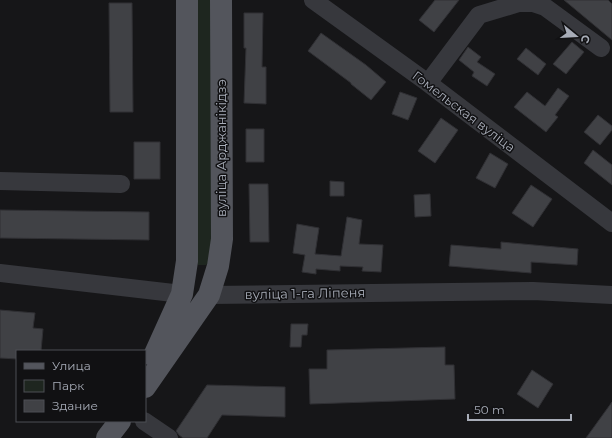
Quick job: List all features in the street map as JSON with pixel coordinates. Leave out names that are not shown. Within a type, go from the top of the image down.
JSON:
[{"type":"main road","points":[[146,375],[182,294],[187,260],[187,0]]},
{"type":"main road","name":"вуліца Арджанікідзэ","points":[[146,386],[209,295],[218,266],[222,239],[221,0]]},
{"type":"main road","name":"вуліца 1-га Ліпеня","points":[[182,294],[209,295]]},
{"type":"main road","points":[[107,438],[119,422]]},
{"type":"street","name":"Гомельская вуліца","points":[[313,0],[428,83],[612,223]]},
{"type":"street","points":[[428,83],[479,15],[519,3],[533,3],[545,7],[601,48]]},
{"type":"street","points":[[0,181],[121,184]]},
{"type":"street","name":"вуліца 1-га Ліпеня","points":[[0,273],[182,294]]},
{"type":"street","name":"вуліца 1-га Ліпеня","points":[[209,295],[533,291],[612,295]]},
{"type":"street","points":[[145,422],[168,438]]},
{"type":"green space","points":[[194,0],[213,0],[211,260],[206,265],[198,265],[195,258]]},
{"type":"building","points":[[435,0],[459,0],[434,32],[419,20]]},
{"type":"building","points":[[564,0],[608,0],[612,4],[612,40]]},
{"type":"building","points":[[109,3],[132,3],[133,112],[110,112]]},
{"type":"building","points":[[244,13],[263,13],[262,67],[266,67],[266,104],[244,103],[246,48],[244,48]]},
{"type":"building","points":[[321,33],[366,65],[386,82],[371,100],[308,51]]},
{"type":"building","points":[[572,42],[584,52],[566,74],[553,64]]},
{"type":"building","points":[[468,47],[481,57],[477,62],[495,74],[487,86],[472,76],[474,72],[459,60]]},
{"type":"building","points":[[526,48],[546,64],[538,75],[517,59]]},
{"type":"building","points":[[558,88],[569,96],[555,115],[558,117],[546,132],[514,107],[527,92],[545,106]]},
{"type":"building","points":[[400,92],[417,98],[408,120],[392,114]]},
{"type":"building","points":[[598,115],[612,126],[612,130],[600,145],[584,132]]},
{"type":"building","points":[[441,118],[458,130],[435,163],[418,151]]},
{"type":"building","points":[[246,129],[264,129],[264,162],[246,162]]},
{"type":"building","points":[[134,142],[160,142],[160,179],[134,179]]},
{"type":"building","points":[[593,150],[612,165],[612,185],[584,163]]},
{"type":"building","points":[[490,153],[508,164],[495,188],[476,178]]},
{"type":"building","points":[[330,181],[344,182],[344,196],[330,196]]},
{"type":"building","points":[[249,184],[268,184],[269,242],[250,242]]},
{"type":"building","points":[[531,185],[552,199],[533,227],[512,213]]},
{"type":"building","points":[[430,194],[431,216],[415,217],[414,195]]},
{"type":"building","points":[[0,210],[149,212],[149,240],[0,238]]},
{"type":"building","points":[[347,217],[362,220],[359,244],[383,245],[381,272],[362,271],[363,267],[340,266],[340,271],[316,269],[316,274],[302,272],[305,255],[293,253],[297,224],[319,228],[315,254],[341,256]]},
{"type":"building","points":[[501,242],[578,249],[577,265],[531,262],[531,273],[449,266],[451,245],[501,249]]},
{"type":"building","points":[[0,310],[35,313],[33,328],[43,329],[41,350],[16,350],[16,359],[0,358]]},
{"type":"building","points":[[291,324],[308,324],[307,335],[302,335],[301,347],[290,347]]},
{"type":"building","points":[[445,347],[445,365],[454,365],[455,399],[310,404],[309,369],[327,369],[327,350]]},
{"type":"building","points":[[532,370],[553,384],[538,408],[517,394]]},
{"type":"building","points":[[207,385],[285,387],[285,417],[222,415],[207,438],[183,438],[176,431]]},
{"type":"building","points":[[612,402],[612,438],[586,438]]}]
